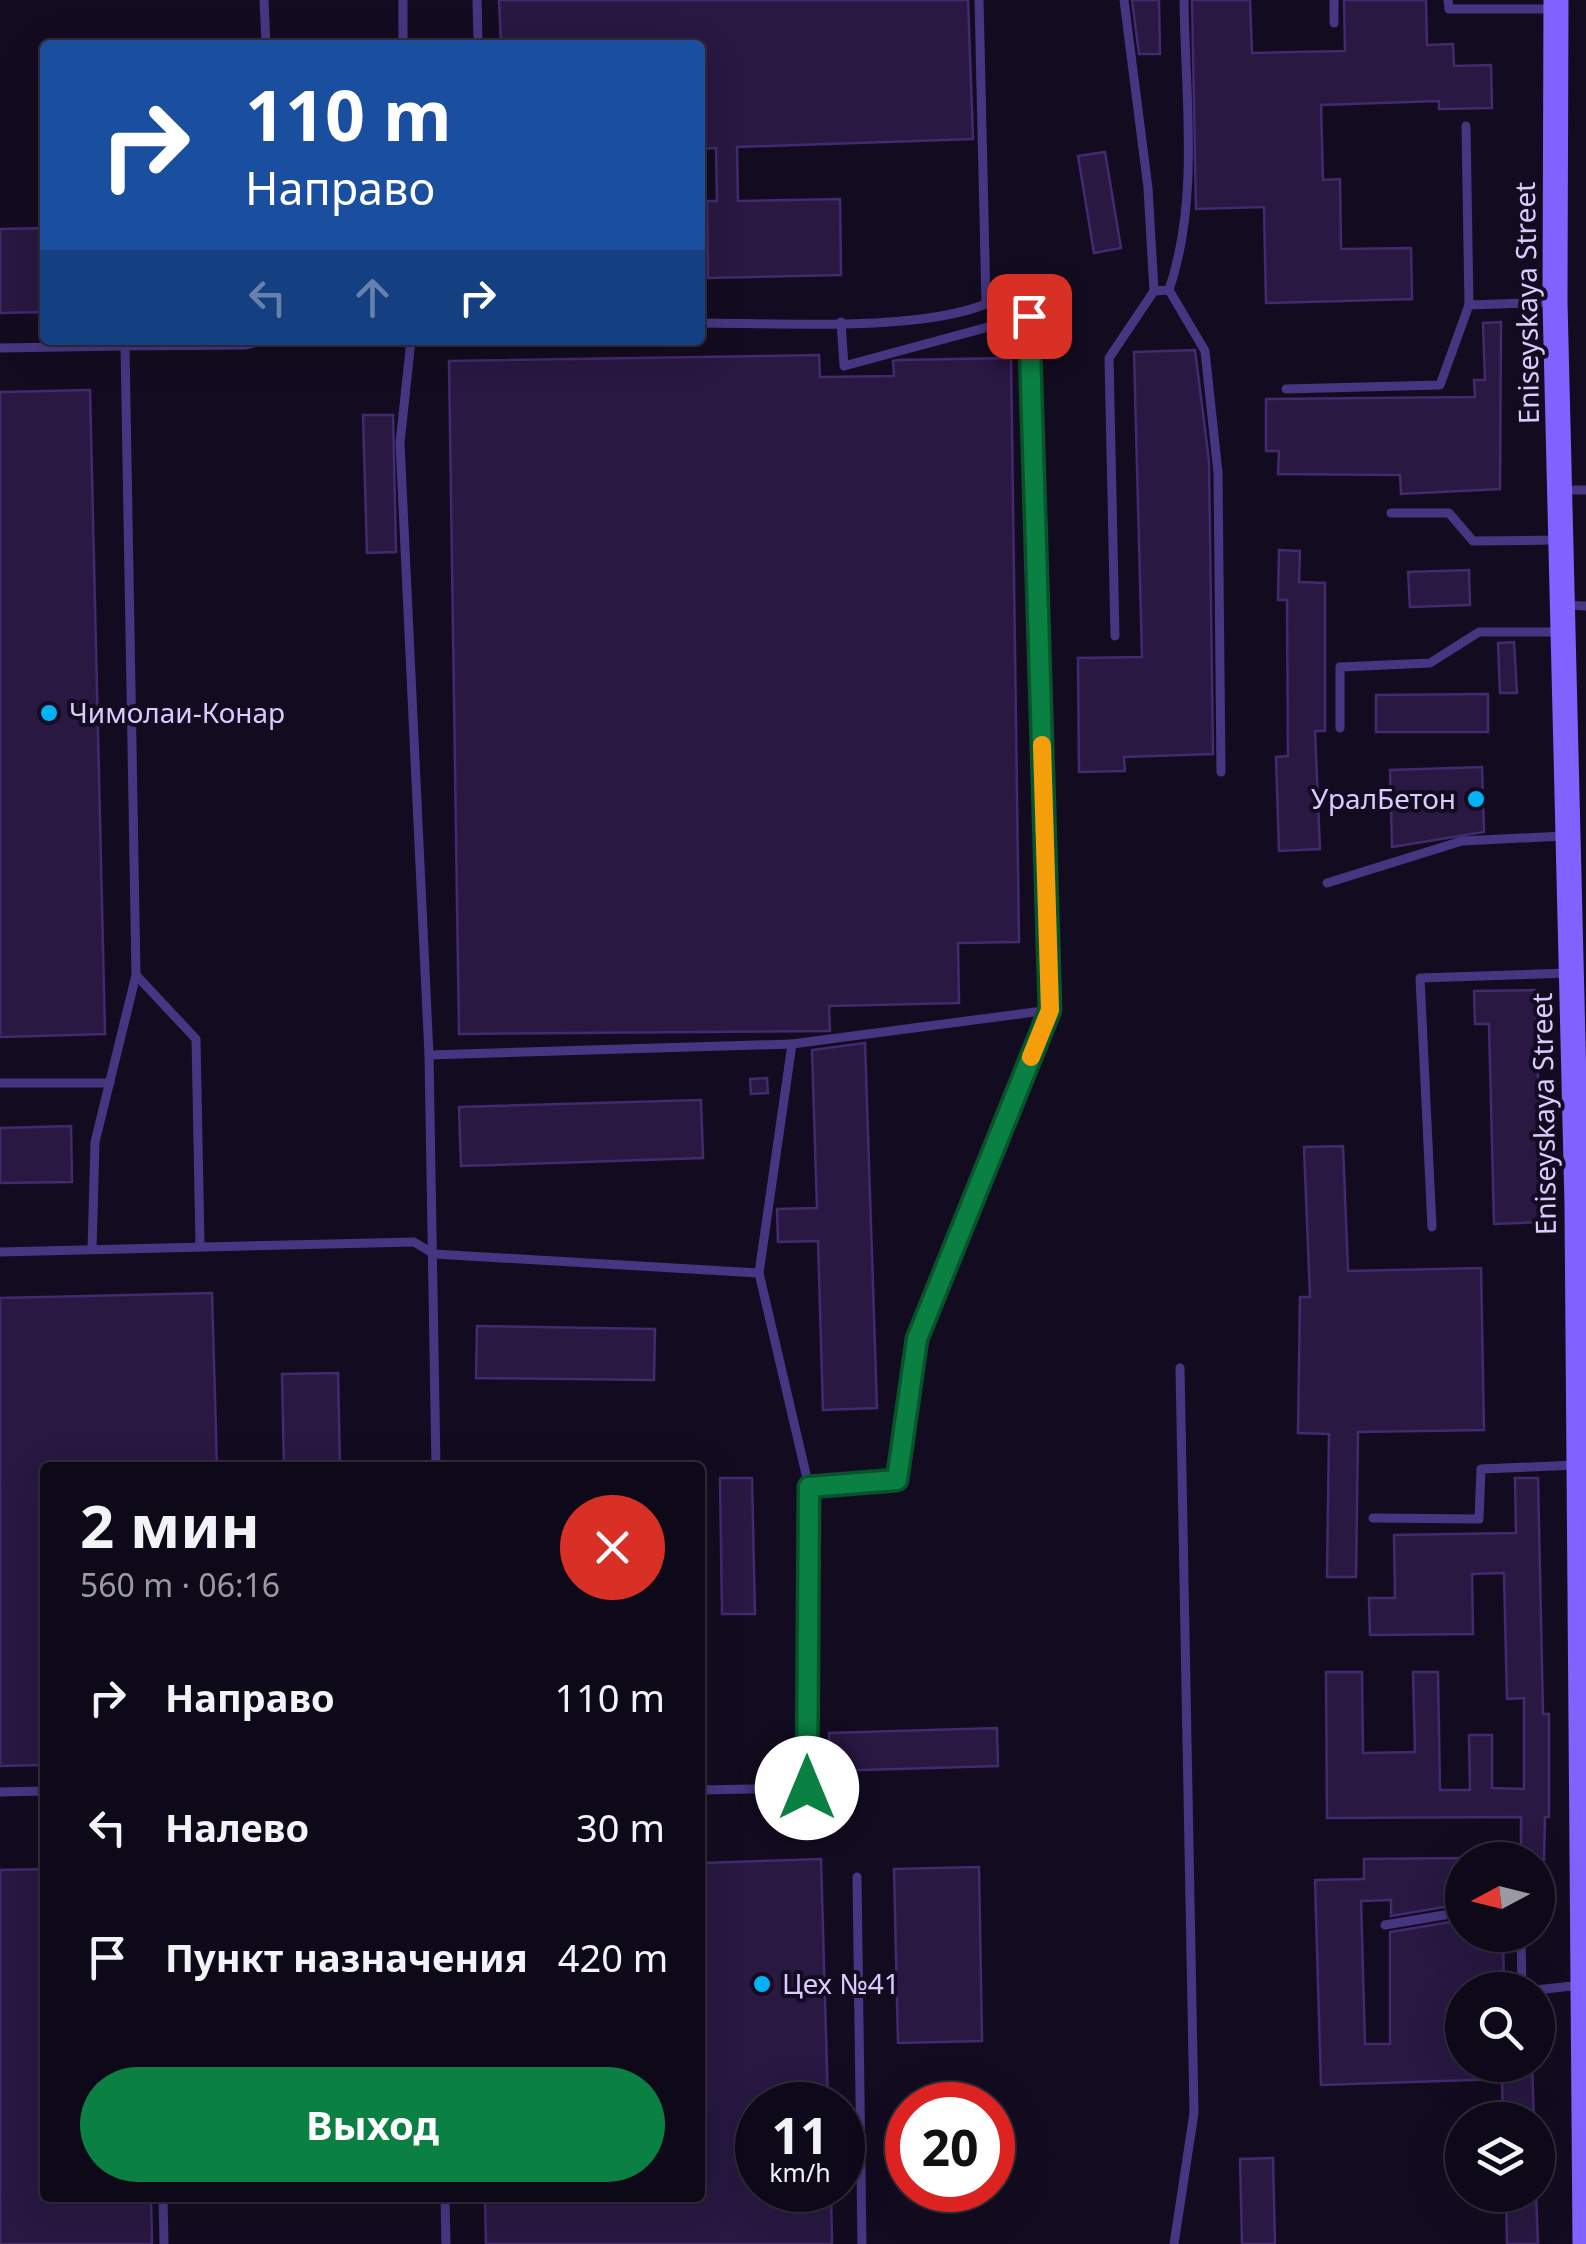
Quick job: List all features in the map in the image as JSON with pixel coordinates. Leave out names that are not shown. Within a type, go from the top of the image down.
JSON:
[{"type":"street","name":"Eniseyskaya Street","points":[[1556,4],[1555,302],[1560,540],[1574,605],[1562,632],[1570,786],[1566,836],[1577,888],[1570,972],[1581,1152],[1579,1464],[1585,2232]]},
{"type":"lane","points":[[264,0],[266,40]]},
{"type":"lane","points":[[404,0],[404,40]]},
{"type":"lane","points":[[477,0],[478,40]]},
{"type":"lane","points":[[705,323],[840,322],[959,315],[986,304],[979,0]]},
{"type":"lane","points":[[1115,636],[1108,358],[1154,291],[1148,188],[1124,0]]},
{"type":"lane","points":[[1184,0],[1187,212],[1182,254],[1170,290],[1204,351],[1218,473],[1221,772]]},
{"type":"lane","points":[[1334,0],[1334,23]]},
{"type":"lane","points":[[1448,0],[1449,8],[1556,4]]},
{"type":"lane","points":[[1286,388],[1440,386],[1469,304],[1466,126]]},
{"type":"lane","points":[[1154,291],[1170,290]]},
{"type":"lane","points":[[1469,304],[1555,302]]},
{"type":"lane","points":[[809,1487],[897,1480],[917,1339],[1050,1010],[1029,316],[844,366],[840,322]]},
{"type":"lane","points":[[0,348],[246,345]]},
{"type":"lane","points":[[410,345],[400,444],[429,1055],[436,1462]]},
{"type":"lane","points":[[92,1249],[95,1142],[136,975],[124,346]]},
{"type":"lane","points":[[1560,490],[1586,490]]},
{"type":"lane","points":[[1391,513],[1449,513],[1473,541],[1560,540]]},
{"type":"lane","points":[[1340,728],[1340,667],[1430,663],[1479,632],[1562,632]]},
{"type":"lane","points":[[1327,883],[1462,841],[1566,836]]},
{"type":"lane","points":[[1432,1227],[1420,978],[1570,972]]},
{"type":"lane","points":[[136,975],[196,1039],[200,1245]]},
{"type":"lane","points":[[429,1055],[792,1044],[1050,1010]]},
{"type":"lane","points":[[705,1790],[807,1788],[809,1487],[759,1273],[792,1044]]},
{"type":"lane","points":[[0,1083],[110,1082]]},
{"type":"lane","points":[[0,1252],[414,1242],[434,1254],[759,1273]]},
{"type":"lane","points":[[1174,2244],[1194,2113],[1180,1368]]},
{"type":"lane","points":[[1373,1518],[1480,1519],[1481,1469],[1579,1464]]},
{"type":"lane","points":[[0,1792],[40,1791]]},
{"type":"lane","points":[[857,1878],[862,2244]]},
{"type":"lane","points":[[1384,1925],[1445,1915]]},
{"type":"lane","points":[[1555,1988],[1584,1985]]},
{"type":"lane","points":[[163,2202],[164,2244]]},
{"type":"lane","points":[[445,2202],[446,2244]]},
{"type":"building","points":[[499,0],[968,0],[973,139],[737,147],[738,201],[840,199],[841,275],[708,278],[707,201],[717,201],[716,148],[705,149],[705,40],[501,40]]},
{"type":"building","points":[[1132,0],[1159,0],[1160,54],[1139,54]]},
{"type":"building","points":[[1192,0],[1250,0],[1252,53],[1345,51],[1344,0],[1426,0],[1427,45],[1453,44],[1454,66],[1491,65],[1492,108],[1439,109],[1439,101],[1321,105],[1323,180],[1340,179],[1341,249],[1411,248],[1412,299],[1266,303],[1264,207],[1196,209]]},
{"type":"building","points":[[1105,152],[1121,248],[1094,253],[1078,156]]},
{"type":"building","points":[[40,228],[40,312],[0,313],[0,229]]},
{"type":"building","points":[[1501,322],[1500,489],[1401,494],[1400,475],[1278,474],[1279,451],[1266,451],[1266,399],[1475,397],[1474,380],[1485,380],[1483,323]]},
{"type":"building","points":[[1195,350],[1209,461],[1213,754],[1124,757],[1125,771],[1079,772],[1078,658],[1142,657],[1134,352]]},
{"type":"building","points":[[819,355],[820,377],[894,376],[893,361],[898,360],[1011,358],[1019,942],[958,943],[959,1003],[829,1006],[830,1031],[459,1034],[449,361]]},
{"type":"building","name":"Чимолаи-Конар","points":[[90,390],[105,1034],[0,1037],[0,392]]},
{"type":"building","points":[[363,415],[393,415],[396,552],[367,553]]},
{"type":"building","points":[[1279,550],[1300,551],[1299,582],[1325,583],[1325,731],[1315,731],[1320,849],[1279,851],[1276,757],[1288,756],[1287,600],[1278,600]]},
{"type":"building","points":[[1469,570],[1470,605],[1410,607],[1408,572]]},
{"type":"building","points":[[1514,642],[1517,693],[1500,693],[1498,643]]},
{"type":"building","points":[[1488,694],[1488,732],[1376,732],[1376,695]]},
{"type":"building","points":[[1482,767],[1484,832],[1392,847],[1390,770]]},
{"type":"building","points":[[1535,990],[1543,1222],[1494,1224],[1489,1024],[1475,1024],[1474,991]]},
{"type":"building","points":[[865,1043],[877,1408],[823,1410],[818,1241],[778,1242],[777,1209],[817,1208],[812,1050]]},
{"type":"building","points":[[767,1078],[768,1093],[751,1094],[750,1079]]},
{"type":"building","points":[[701,1100],[703,1158],[461,1166],[459,1107]]},
{"type":"building","points":[[71,1126],[72,1182],[0,1183],[0,1128]]},
{"type":"building","points":[[1343,1146],[1348,1271],[1481,1268],[1484,1430],[1358,1432],[1356,1577],[1327,1577],[1329,1434],[1298,1433],[1300,1297],[1310,1297],[1304,1147]]},
{"type":"building","points":[[212,1293],[217,1462],[40,1462],[40,1765],[0,1766],[0,1298]]},
{"type":"building","points":[[477,1326],[655,1329],[654,1380],[476,1378]]},
{"type":"building","points":[[338,1373],[340,1462],[284,1462],[282,1374]]},
{"type":"building","points":[[720,1478],[752,1478],[755,1614],[722,1614]]},
{"type":"building","points":[[1515,1478],[1538,1478],[1543,1714],[1549,1714],[1549,1817],[1545,1817],[1544,1842],[1521,1842],[1521,1817],[1327,1818],[1326,1672],[1362,1672],[1363,1753],[1415,1752],[1413,1672],[1438,1672],[1440,1790],[1470,1790],[1469,1735],[1492,1735],[1492,1788],[1524,1789],[1524,1698],[1507,1699],[1504,1573],[1472,1574],[1473,1634],[1370,1635],[1369,1598],[1395,1598],[1394,1535],[1516,1533]]},
{"type":"building","points":[[997,1728],[998,1766],[830,1771],[829,1733]]},
{"type":"building","points":[[1445,1858],[1445,1907],[1391,1916],[1391,1900],[1361,1901],[1365,2044],[1390,2044],[1390,1932],[1445,1923],[1445,1952],[1503,1952],[1504,1972],[1445,1972],[1445,2081],[1321,2085],[1315,1880],[1364,1879],[1364,1859]]},
{"type":"building","name":"Цех №41","points":[[821,1859],[827,2082],[735,2082],[735,2212],[831,2212],[832,2244],[486,2244],[485,2202],[705,2202],[705,1863]]},
{"type":"building","points":[[979,1867],[982,2041],[898,2043],[894,1869]]},
{"type":"building","points":[[40,1869],[40,2202],[151,2202],[152,2244],[0,2244],[0,1870]]},
{"type":"building","points":[[1502,2082],[1533,2082],[1533,2102],[1503,2102]]},
{"type":"building","points":[[1273,2158],[1275,2244],[1242,2244],[1240,2159]]},
{"type":"building","points":[[1506,2212],[1537,2212],[1538,2244],[1507,2244]]},
{"type":"slow traffic","points":[[1031,1057],[1050,1010],[1042,745]]},
{"type":"place","name":"Чимолаи-Конар","points":[[49,713]]},
{"type":"place","name":"УралБетон","points":[[1476,799]]},
{"type":"place","name":"Цех №41","points":[[762,1984]]},
{"type":"route","points":[[807,1788],[809,1487],[897,1480],[917,1339],[1050,1010],[1029,316]]}]
